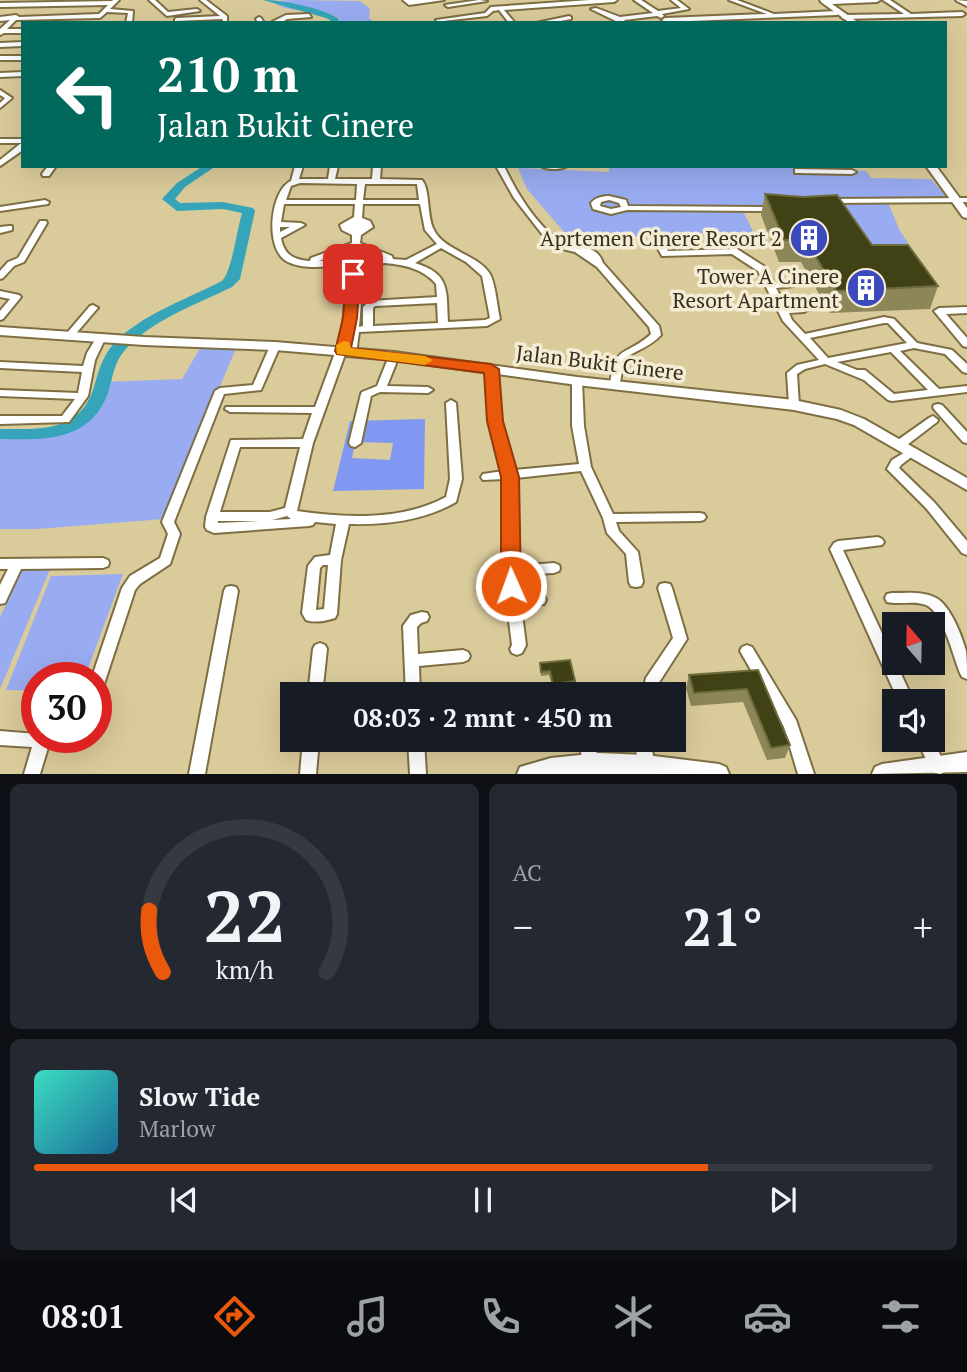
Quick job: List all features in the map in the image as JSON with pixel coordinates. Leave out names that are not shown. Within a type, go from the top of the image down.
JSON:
[{"type":"main road","points":[[824,1],[877,0]]},
{"type":"main road","points":[[960,0],[967,6]]},
{"type":"main road","points":[[824,1],[851,21]]},
{"type":"main road","points":[[933,168],[964,199],[967,215]]},
{"type":"main road","name":"Jalan Bukit Cinere","points":[[0,331],[144,341],[275,346],[394,356],[614,386],[794,405],[841,415],[967,485]]},
{"type":"main road","points":[[534,772],[583,752]]},
{"type":"main road","points":[[596,752],[646,764],[719,774]]},
{"type":"main road","points":[[882,774],[934,769],[967,762]]},
{"type":"street","points":[[152,0],[163,12],[175,17],[190,21],[225,20]]},
{"type":"street","points":[[204,0],[225,20]]},
{"type":"street","points":[[406,0],[409,3],[441,0]]},
{"type":"street","points":[[637,0],[667,21],[840,15],[964,16]]},
{"type":"street","points":[[630,11],[642,16],[686,9],[674,0]]},
{"type":"street","points":[[732,0],[775,19]]},
{"type":"street","points":[[886,0],[909,15]]},
{"type":"street","points":[[0,5],[115,1]]},
{"type":"street","points":[[103,14],[115,1]]},
{"type":"street","points":[[448,5],[483,1],[491,9],[501,9],[522,4],[613,3]]},
{"type":"street","points":[[0,31],[28,2]]},
{"type":"street","points":[[584,2],[622,21],[630,11],[644,4]]},
{"type":"street","points":[[594,9],[613,3]]},
{"type":"street","points":[[522,4],[530,12]]},
{"type":"street","points":[[927,9],[967,6]]},
{"type":"street","points":[[438,19],[487,14],[491,9]]},
{"type":"street","points":[[501,9],[510,21]]},
{"type":"street","points":[[955,9],[964,16]]},
{"type":"street","points":[[175,17],[197,11]]},
{"type":"street","points":[[0,18],[131,12],[129,21]]},
{"type":"street","points":[[281,21],[286,17],[309,16]]},
{"type":"street","points":[[551,21],[569,18]]},
{"type":"street","points":[[0,31],[21,31]]},
{"type":"street","points":[[0,45],[21,44]]},
{"type":"street","points":[[0,58],[21,58]]},
{"type":"street","points":[[0,75],[21,74]]},
{"type":"street","points":[[0,92],[9,98],[0,106]]},
{"type":"street","points":[[0,141],[21,144]]},
{"type":"street","points":[[0,164],[10,159],[21,146]]},
{"type":"street","points":[[10,159],[21,159]]},
{"type":"street","points":[[46,174],[50,168]]},
{"type":"street","points":[[298,168],[295,181],[286,188],[281,202],[275,239],[288,259],[356,263],[394,261],[411,264],[437,279],[442,300],[443,325]]},
{"type":"street","points":[[331,181],[334,168]]},
{"type":"street","points":[[376,181],[377,168]]},
{"type":"street","points":[[501,168],[512,193],[555,241],[559,245],[576,248],[600,265],[654,326],[656,335],[652,341],[621,356],[616,364],[614,386]]},
{"type":"street","points":[[792,169],[819,168],[852,172]]},
{"type":"street","points":[[295,181],[421,183],[429,230],[442,246],[468,260],[486,275],[495,319],[487,323],[351,330]]},
{"type":"street","points":[[284,517],[319,410],[347,352],[351,330],[360,181]]},
{"type":"street","points":[[817,202],[964,199]]},
{"type":"street","points":[[0,209],[45,202]]},
{"type":"street","points":[[281,202],[423,202]]},
{"type":"street","points":[[624,205],[782,205]]},
{"type":"street","points":[[0,276],[11,264],[21,260],[43,223]]},
{"type":"street","points":[[275,239],[301,225],[277,224]]},
{"type":"street","points":[[356,239],[394,261]]},
{"type":"street","points":[[309,262],[356,239]]},
{"type":"street","points":[[659,243],[665,254],[734,251],[762,269],[783,310],[803,337],[826,361],[866,377]]},
{"type":"street","points":[[411,264],[442,246]]},
{"type":"street","points":[[771,286],[791,284]]},
{"type":"street","points":[[0,294],[16,297],[0,317]]},
{"type":"street","points":[[369,329],[368,307],[373,303],[442,300]]},
{"type":"street","points":[[70,335],[93,308]]},
{"type":"street","points":[[783,310],[804,309]]},
{"type":"street","points":[[967,310],[939,311],[967,344]]},
{"type":"street","points":[[803,337],[887,320],[915,345]]},
{"type":"street","points":[[0,419],[65,420],[83,396],[88,358],[101,337]]},
{"type":"street","points":[[794,405],[792,373],[801,367],[826,361],[894,351],[915,345],[948,352],[967,370]]},
{"type":"street","points":[[104,662],[129,588],[135,580],[165,561],[174,534],[168,522],[220,391],[257,388],[275,346]]},
{"type":"street","points":[[894,351],[936,392]]},
{"type":"street","points":[[379,389],[394,356]]},
{"type":"street","points":[[846,358],[892,398],[967,389]]},
{"type":"street","points":[[0,365],[87,369]]},
{"type":"street","points":[[491,369],[495,421],[510,477],[510,571],[519,645],[517,649]]},
{"type":"street","points":[[577,381],[578,426],[585,467],[610,518],[613,533],[632,552],[636,582]]},
{"type":"street","points":[[355,443],[366,394],[379,389],[428,390]]},
{"type":"street","points":[[0,393],[83,396]]},
{"type":"street","points":[[307,443],[235,443],[207,524],[284,517],[343,521],[386,518],[445,504],[452,499],[456,479],[451,403]]},
{"type":"street","points":[[938,407],[967,439]]},
{"type":"street","points":[[230,409],[319,410]]},
{"type":"street","points":[[933,420],[905,449],[893,469],[930,505],[967,550]]},
{"type":"street","points":[[487,477],[510,477],[585,467]]},
{"type":"street","points":[[610,518],[700,517]]},
{"type":"street","points":[[335,560],[343,521]]},
{"type":"street","points":[[878,542],[838,546],[836,549],[901,689]]},
{"type":"street","points":[[0,564],[103,563]]},
{"type":"street","points":[[0,599],[17,564]]},
{"type":"street","points":[[510,571],[554,568]]},
{"type":"street","points":[[651,682],[680,639],[665,588]]},
{"type":"street","points":[[197,774],[231,591]]},
{"type":"street","points":[[892,598],[922,599],[936,604],[946,620],[967,673]]},
{"type":"street","points":[[512,601],[538,600]]},
{"type":"street","points":[[412,682],[410,626],[415,619],[422,617]]},
{"type":"street","points":[[316,682],[320,649]]},
{"type":"street","points":[[747,651],[787,716],[806,774]]},
{"type":"street","points":[[411,661],[463,656]]},
{"type":"street","points":[[0,738],[21,738]]},
{"type":"street","points":[[308,774],[310,752]]},
{"type":"street","points":[[417,752],[418,774]]},
{"type":"street","points":[[644,752],[646,764]]},
{"type":"street","points":[[929,752],[934,769]]},
{"type":"street","points":[[32,774],[39,753]]},
{"type":"shaded area","points":[[271,1],[360,1],[370,9],[369,18],[373,21],[338,21],[340,19],[332,15],[288,9]]},
{"type":"shaded area","points":[[518,168],[609,172],[609,168],[808,168],[866,171],[871,178],[931,179],[948,199],[887,200],[900,231],[916,255],[834,258],[807,217],[743,211],[755,235],[704,233],[607,238],[564,232],[527,189]]},
{"type":"shaded area","points":[[202,345],[237,346],[164,519],[38,529],[0,529],[0,434],[52,432],[77,425],[95,409],[103,382],[182,379]]},
{"type":"shaded area","points":[[425,419],[424,489],[333,491],[350,421]],"holes":[[[355,442],[393,443],[390,460],[352,458]]]},
{"type":"shaded area","points":[[51,567],[0,689],[0,617],[22,570]]},
{"type":"shaded area","points":[[123,574],[91,662],[21,662],[21,690],[6,690],[51,576]]},
{"type":"building","points":[[765,194],[803,197],[837,195],[872,245],[908,245],[938,286],[836,291],[806,240],[784,240]]},
{"type":"building","points":[[570,660],[575,681],[553,682],[550,671],[541,672],[540,663]]},
{"type":"building","points":[[758,670],[790,745],[771,748],[747,689],[694,693],[689,675]]},
{"type":"waterway","points":[[267,0],[329,16],[335,19],[334,21]]},
{"type":"waterway","points":[[0,434],[47,433],[75,425],[86,417],[95,405],[109,363],[124,342],[148,324],[227,284],[235,276],[241,238],[249,211],[223,205],[177,207],[168,199],[181,185],[208,168]]},
{"type":"slow traffic","points":[[344,345],[342,351],[425,360]]},
{"type":"place","name":"Aprtemen Cinere Resort 2","points":[[809,238]]},
{"type":"place","name":"Tower A Cinere Resort Apartment","points":[[866,288]]},
{"type":"route","points":[[353,274],[350,318],[342,351],[491,369],[496,428],[510,477],[511,586]]}]
